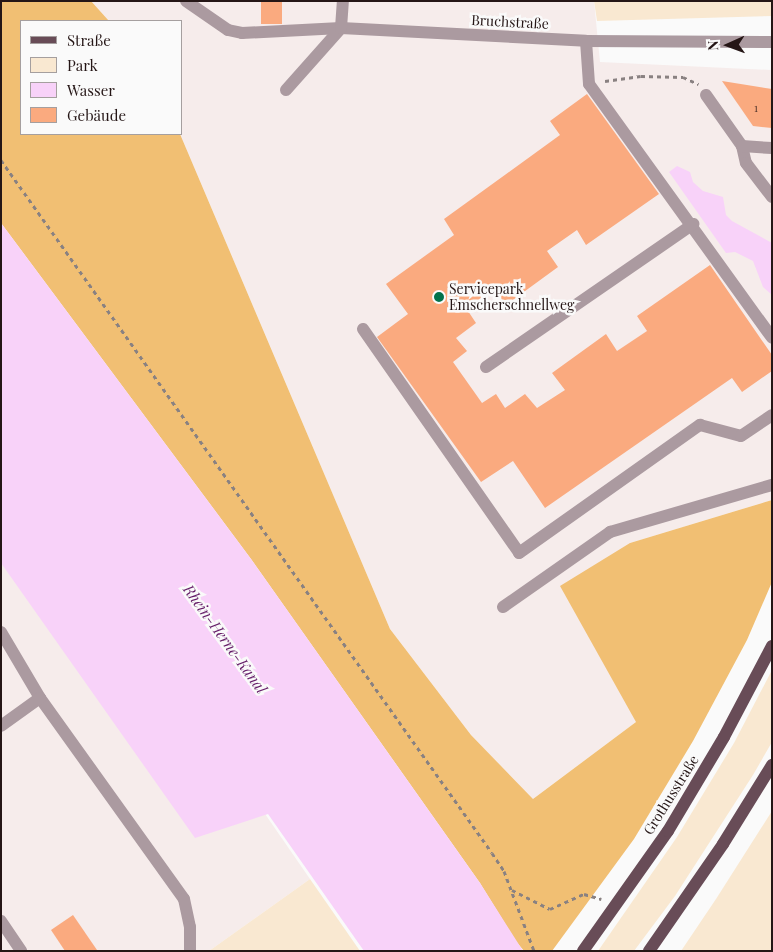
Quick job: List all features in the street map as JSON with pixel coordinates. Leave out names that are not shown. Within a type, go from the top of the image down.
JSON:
[{"type":"main road","name":"Grothusstraße","points":[[583,951],[672,824],[724,737],[772,646]]},
{"type":"main road","points":[[649,951],[723,844],[772,765]]},
{"type":"street","name":"Bruchstraße","points":[[186,1],[228,30],[260,33],[341,28],[586,41],[768,40]]},
{"type":"street","points":[[286,90],[341,28],[343,1]]},
{"type":"street","points":[[586,41],[589,84],[693,224],[772,338]]},
{"type":"street","points":[[706,95],[742,146],[746,163],[772,198]]},
{"type":"street","points":[[742,146],[772,148]]},
{"type":"street","points":[[486,368],[693,224]]},
{"type":"street","points":[[363,329],[519,553],[700,425],[741,436],[772,415]]},
{"type":"street","points":[[503,607],[610,532],[772,485]]},
{"type":"street","points":[[1,632],[40,698],[184,899],[190,927],[190,951]]},
{"type":"street","points":[[1,726],[40,698]]},
{"type":"street","points":[[1,921],[21,951]]},
{"type":"path","points":[[595,92],[607,80],[615,78],[683,76],[696,82],[706,95]]},
{"type":"path","points":[[1,160],[492,853],[512,890],[534,951]]},
{"type":"path","points":[[512,890],[550,909],[584,894],[594,894],[615,907]]},
{"type":"shaded area","points":[[1,1],[91,1],[108,20],[20,20],[20,135],[180,135],[390,629],[471,735],[533,799],[636,722],[560,586],[630,543],[772,500],[772,582],[747,640],[693,741],[634,839],[552,951],[524,951],[515,940],[480,883],[251,559],[1,223]]},
{"type":"shaded area","points":[[91,1],[594,1],[600,62],[772,70],[772,500],[630,543],[636,722],[533,799],[471,735],[390,629],[180,135],[182,135],[182,20],[108,20]]},
{"type":"shaded area","points":[[1,432],[310,879],[209,951],[1,951]]},
{"type":"green space","points":[[594,1],[772,1],[772,16],[597,21]]},
{"type":"green space","points":[[772,670],[772,742],[753,775],[675,896],[634,951],[598,951],[677,837],[734,743]]},
{"type":"green space","points":[[772,811],[772,951],[681,951],[716,899]]},
{"type":"green space","points":[[310,879],[360,951],[209,951]]},
{"type":"water","points":[[677,166],[690,172],[693,182],[703,191],[723,197],[726,215],[732,221],[772,243],[772,295],[763,287],[753,261],[735,252],[726,253],[669,172]]},
{"type":"water","name":"Rhein-Herne-Kanal","points":[[1,223],[251,559],[480,883],[523,951],[364,951],[268,814],[195,838],[1,563]]},
{"type":"building","points":[[261,1],[282,1],[282,24],[261,24]]},
{"type":"building","points":[[722,81],[772,89],[772,128],[753,126]]},
{"type":"building","name":"Servicepark Emscherschnellweg","points":[[587,94],[659,194],[586,245],[577,230],[547,251],[558,267],[506,305],[494,289],[466,308],[476,323],[456,338],[467,351],[453,362],[482,403],[496,394],[505,408],[525,394],[537,408],[565,390],[552,373],[606,334],[617,351],[647,331],[637,316],[710,265],[772,355],[772,371],[742,392],[732,378],[545,508],[513,461],[481,482],[377,337],[408,314],[386,284],[454,235],[444,219],[560,135],[550,121]]},
{"type":"building","points":[[73,915],[96,951],[65,951],[51,930]]},
{"type":"place","name":"Servicepark Emscherschnellweg","points":[[439,297]]}]
